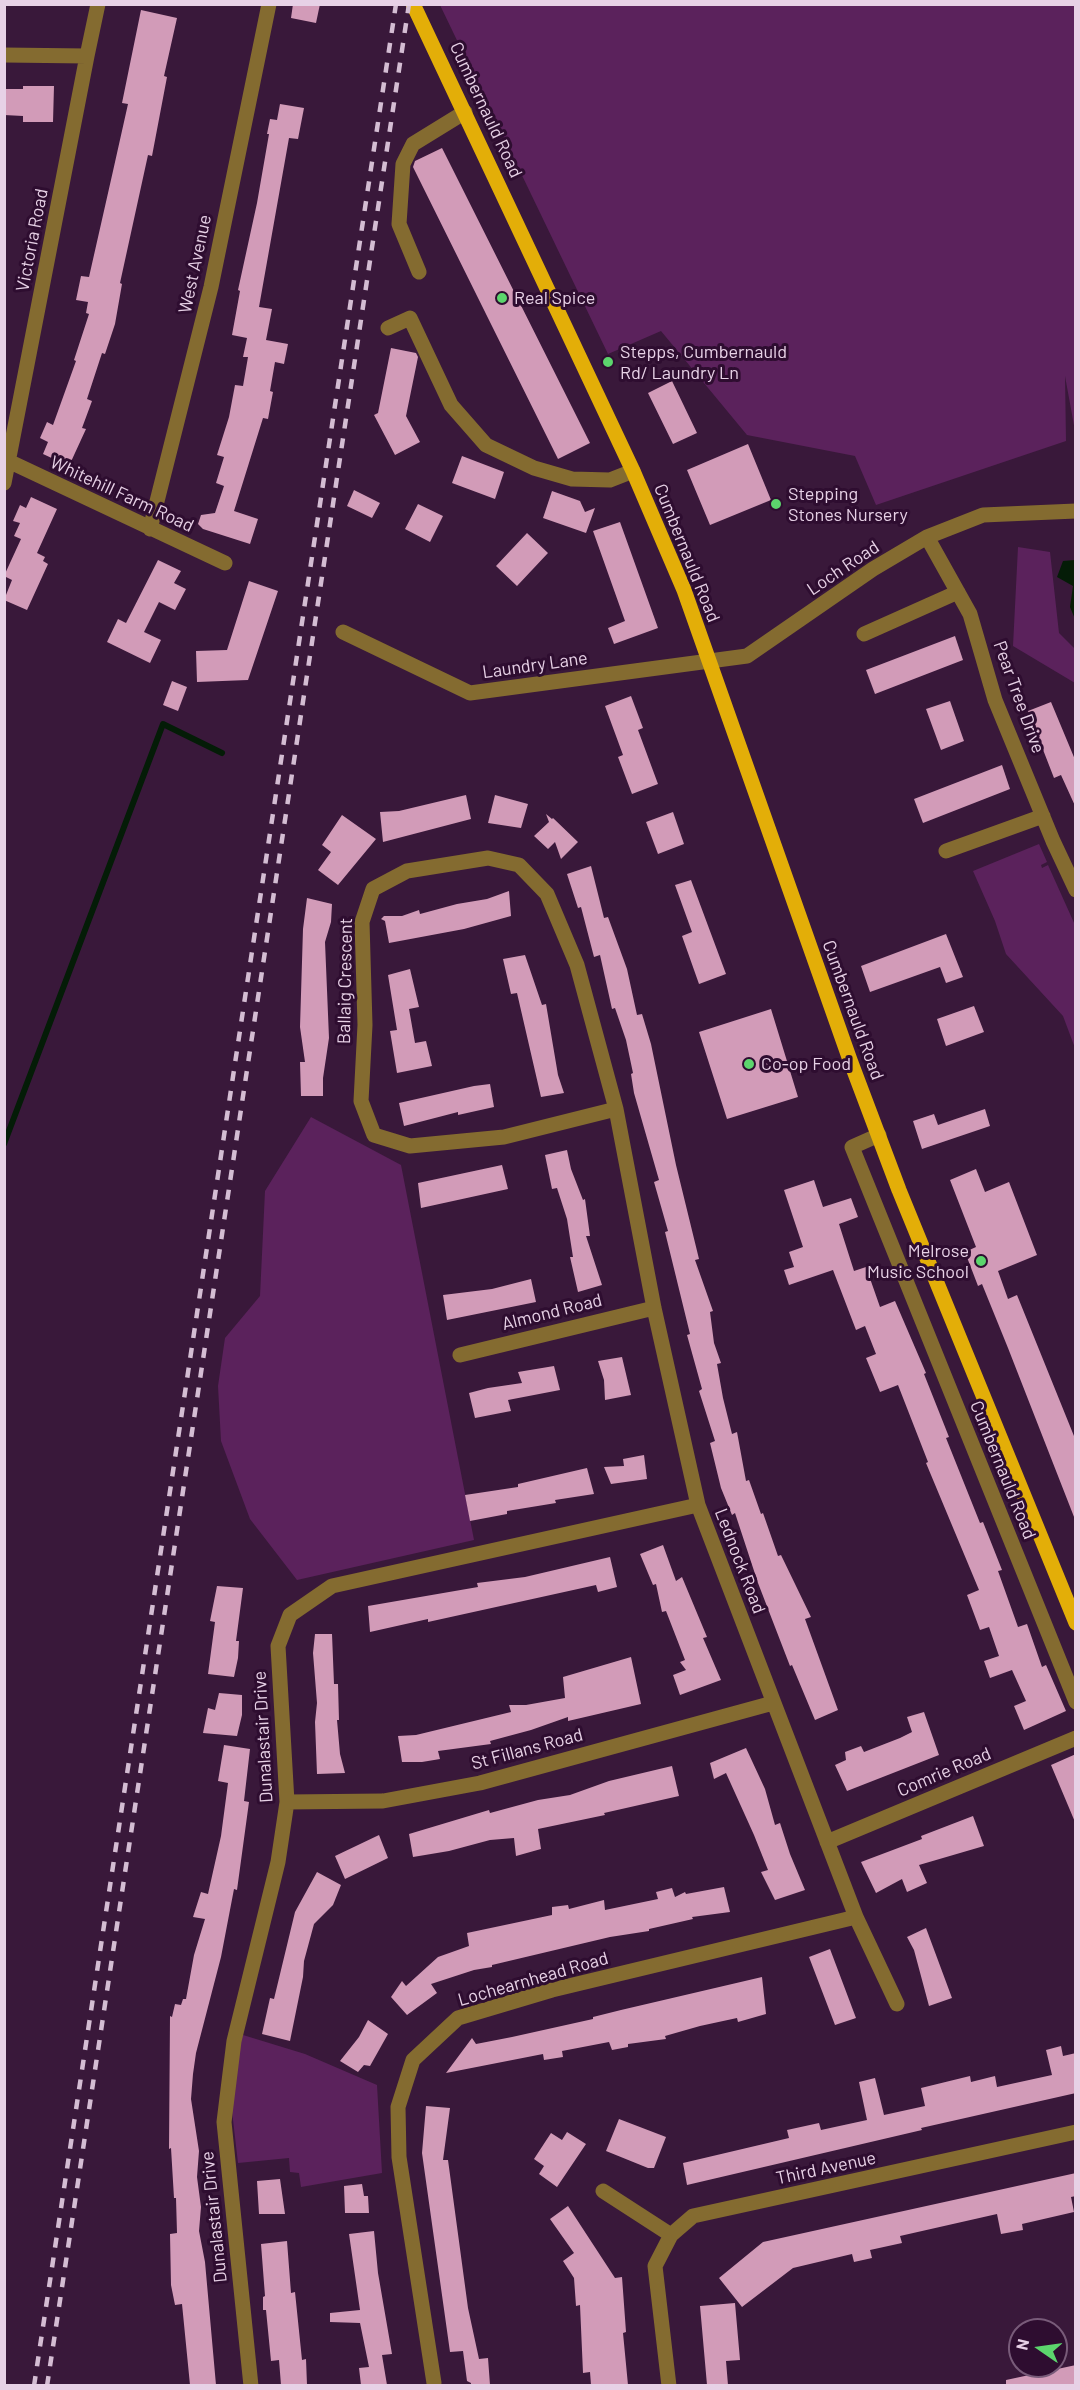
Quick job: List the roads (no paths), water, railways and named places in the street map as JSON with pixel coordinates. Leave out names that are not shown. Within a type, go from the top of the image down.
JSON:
[{"type":"main road","name":"Cumbernauld Road","points":[[413,4],[435,46],[633,471],[684,590],[819,978],[879,1135],[1076,1623]]},
{"type":"street","name":"Victoria Road","points":[[4,483],[98,4]]},
{"type":"street","name":"West Avenue","points":[[150,529],[212,287],[269,4]]},
{"type":"street","points":[[4,55],[87,56]]},
{"type":"street","points":[[419,272],[399,224],[403,164],[413,144],[465,112]]},
{"type":"street","points":[[388,328],[410,318],[451,405],[486,445],[534,468],[572,479],[610,480],[633,471]]},
{"type":"street","name":"Whitehill Farm Road","points":[[7,461],[225,562]]},
{"type":"street","name":"Loch Road","points":[[708,661],[747,656],[873,569],[927,537],[983,515],[1076,511]]},
{"type":"street","name":"Pear Tree Drive","points":[[927,537],[970,614],[995,700],[1076,890]]},
{"type":"street","points":[[864,634],[958,592]]},
{"type":"street","name":"Laundry Lane","points":[[343,632],[470,693],[708,661]]},
{"type":"street","points":[[946,851],[1043,816]]},
{"type":"street","name":"Ballaig Crescent","points":[[488,858],[519,866],[548,894],[578,965],[616,1109],[504,1137],[410,1146],[374,1135],[361,1101],[364,1025],[362,922],[373,889],[407,871],[488,858]]},
{"type":"street","name":"Lednock Road","points":[[616,1109],[654,1308],[698,1506],[856,1917],[897,2004]]},
{"type":"street","name":"Cumbernauld Road","points":[[879,1135],[852,1147],[1076,1702]]},
{"type":"street","name":"Almond Road","points":[[460,1354],[654,1308]]},
{"type":"street","name":"Dunalastair Drive","points":[[251,2385],[224,2122],[234,2041],[278,1862],[287,1802],[278,1646],[290,1615],[332,1586],[698,1506]]},
{"type":"street","name":"St Fillans Road","points":[[287,1802],[383,1801],[480,1783],[773,1703]]},
{"type":"street","name":"Comrie Road","points":[[827,1842],[1076,1738]]},
{"type":"street","name":"Lochearnhead Road","points":[[434,2383],[399,2157],[398,2107],[413,2060],[458,2018],[552,1990],[856,1917]]},
{"type":"street","name":"Third Avenue","points":[[670,2235],[693,2216],[1076,2132]]},
{"type":"street","points":[[603,2191],[670,2235],[655,2266],[669,2385]]},
{"type":"waterway","points":[[4,1144],[163,724],[222,753]]},
{"type":"railway","points":[[34,2386],[396,4]]},
{"type":"railway","points":[[47,2386],[409,4]]},
{"type":"place","name":"Real Spice","points":[[502,298]]},
{"type":"place","name":"Stepps, Cumbernauld Rd/ Laundry Ln","points":[[608,362]]},
{"type":"place","name":"Stepping Stones Nursery","points":[[776,504]]},
{"type":"place","name":"Co-op Food","points":[[749,1064]]},
{"type":"place","name":"Melrose Music School","points":[[981,1261]]}]
